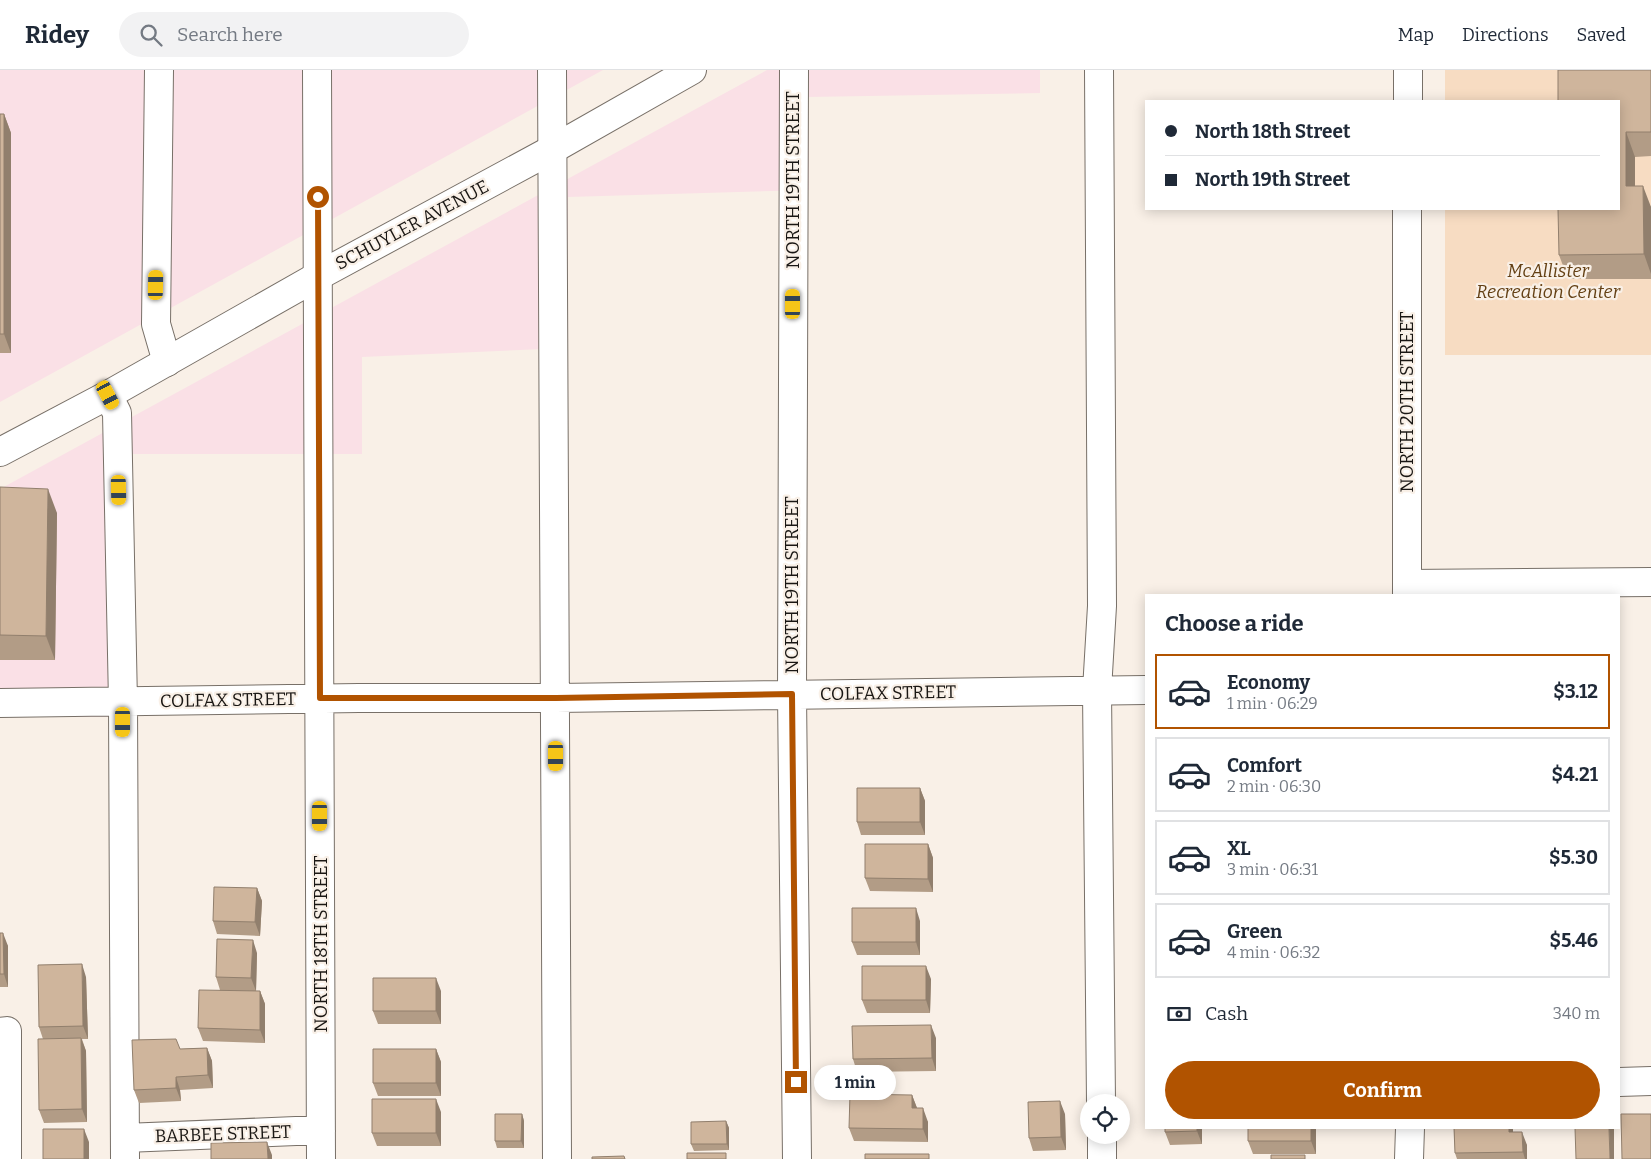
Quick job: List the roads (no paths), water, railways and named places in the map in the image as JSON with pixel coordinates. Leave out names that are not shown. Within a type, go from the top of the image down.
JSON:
[{"type":"street","points":[[158,70],[156,324],[167,362]]},
{"type":"street","name":"NORTH 18TH STREET","points":[[317,70],[321,1159]]},
{"type":"street","points":[[552,70],[557,1159]]},
{"type":"street","name":"SCHUYLER AVENUE","points":[[0,452],[108,395],[318,276],[552,149],[692,70]]},
{"type":"street","name":"NORTH 19TH STREET","points":[[794,70],[792,694],[797,1159]]},
{"type":"street","points":[[1099,70],[1102,606],[1097,690],[1101,1094]]},
{"type":"street","points":[[1408,70],[1408,100]]},
{"type":"street","name":"NORTH 20TH STREET","points":[[1407,589],[1408,210]]},
{"type":"street","points":[[108,395],[117,413],[123,702],[125,1149]]},
{"type":"street","points":[[1407,589],[1614,588],[1651,582]]},
{"type":"street","name":"COLFAX STREET","points":[[0,703],[1145,690]]},
{"type":"street","points":[[0,1032],[7,1032],[7,1159]]},
{"type":"street","points":[[1620,1082],[1651,1081]]},
{"type":"street","points":[[1409,1159],[1410,1129]]},
{"type":"street","name":"BARBEE STREET","points":[[125,1149],[296,1130],[321,1131]]},
{"type":"street","points":[[1102,1144],[1102,1159]]},
{"type":"park label","name":"McAllister Recreation Center","points":[[1548,281]]}]
